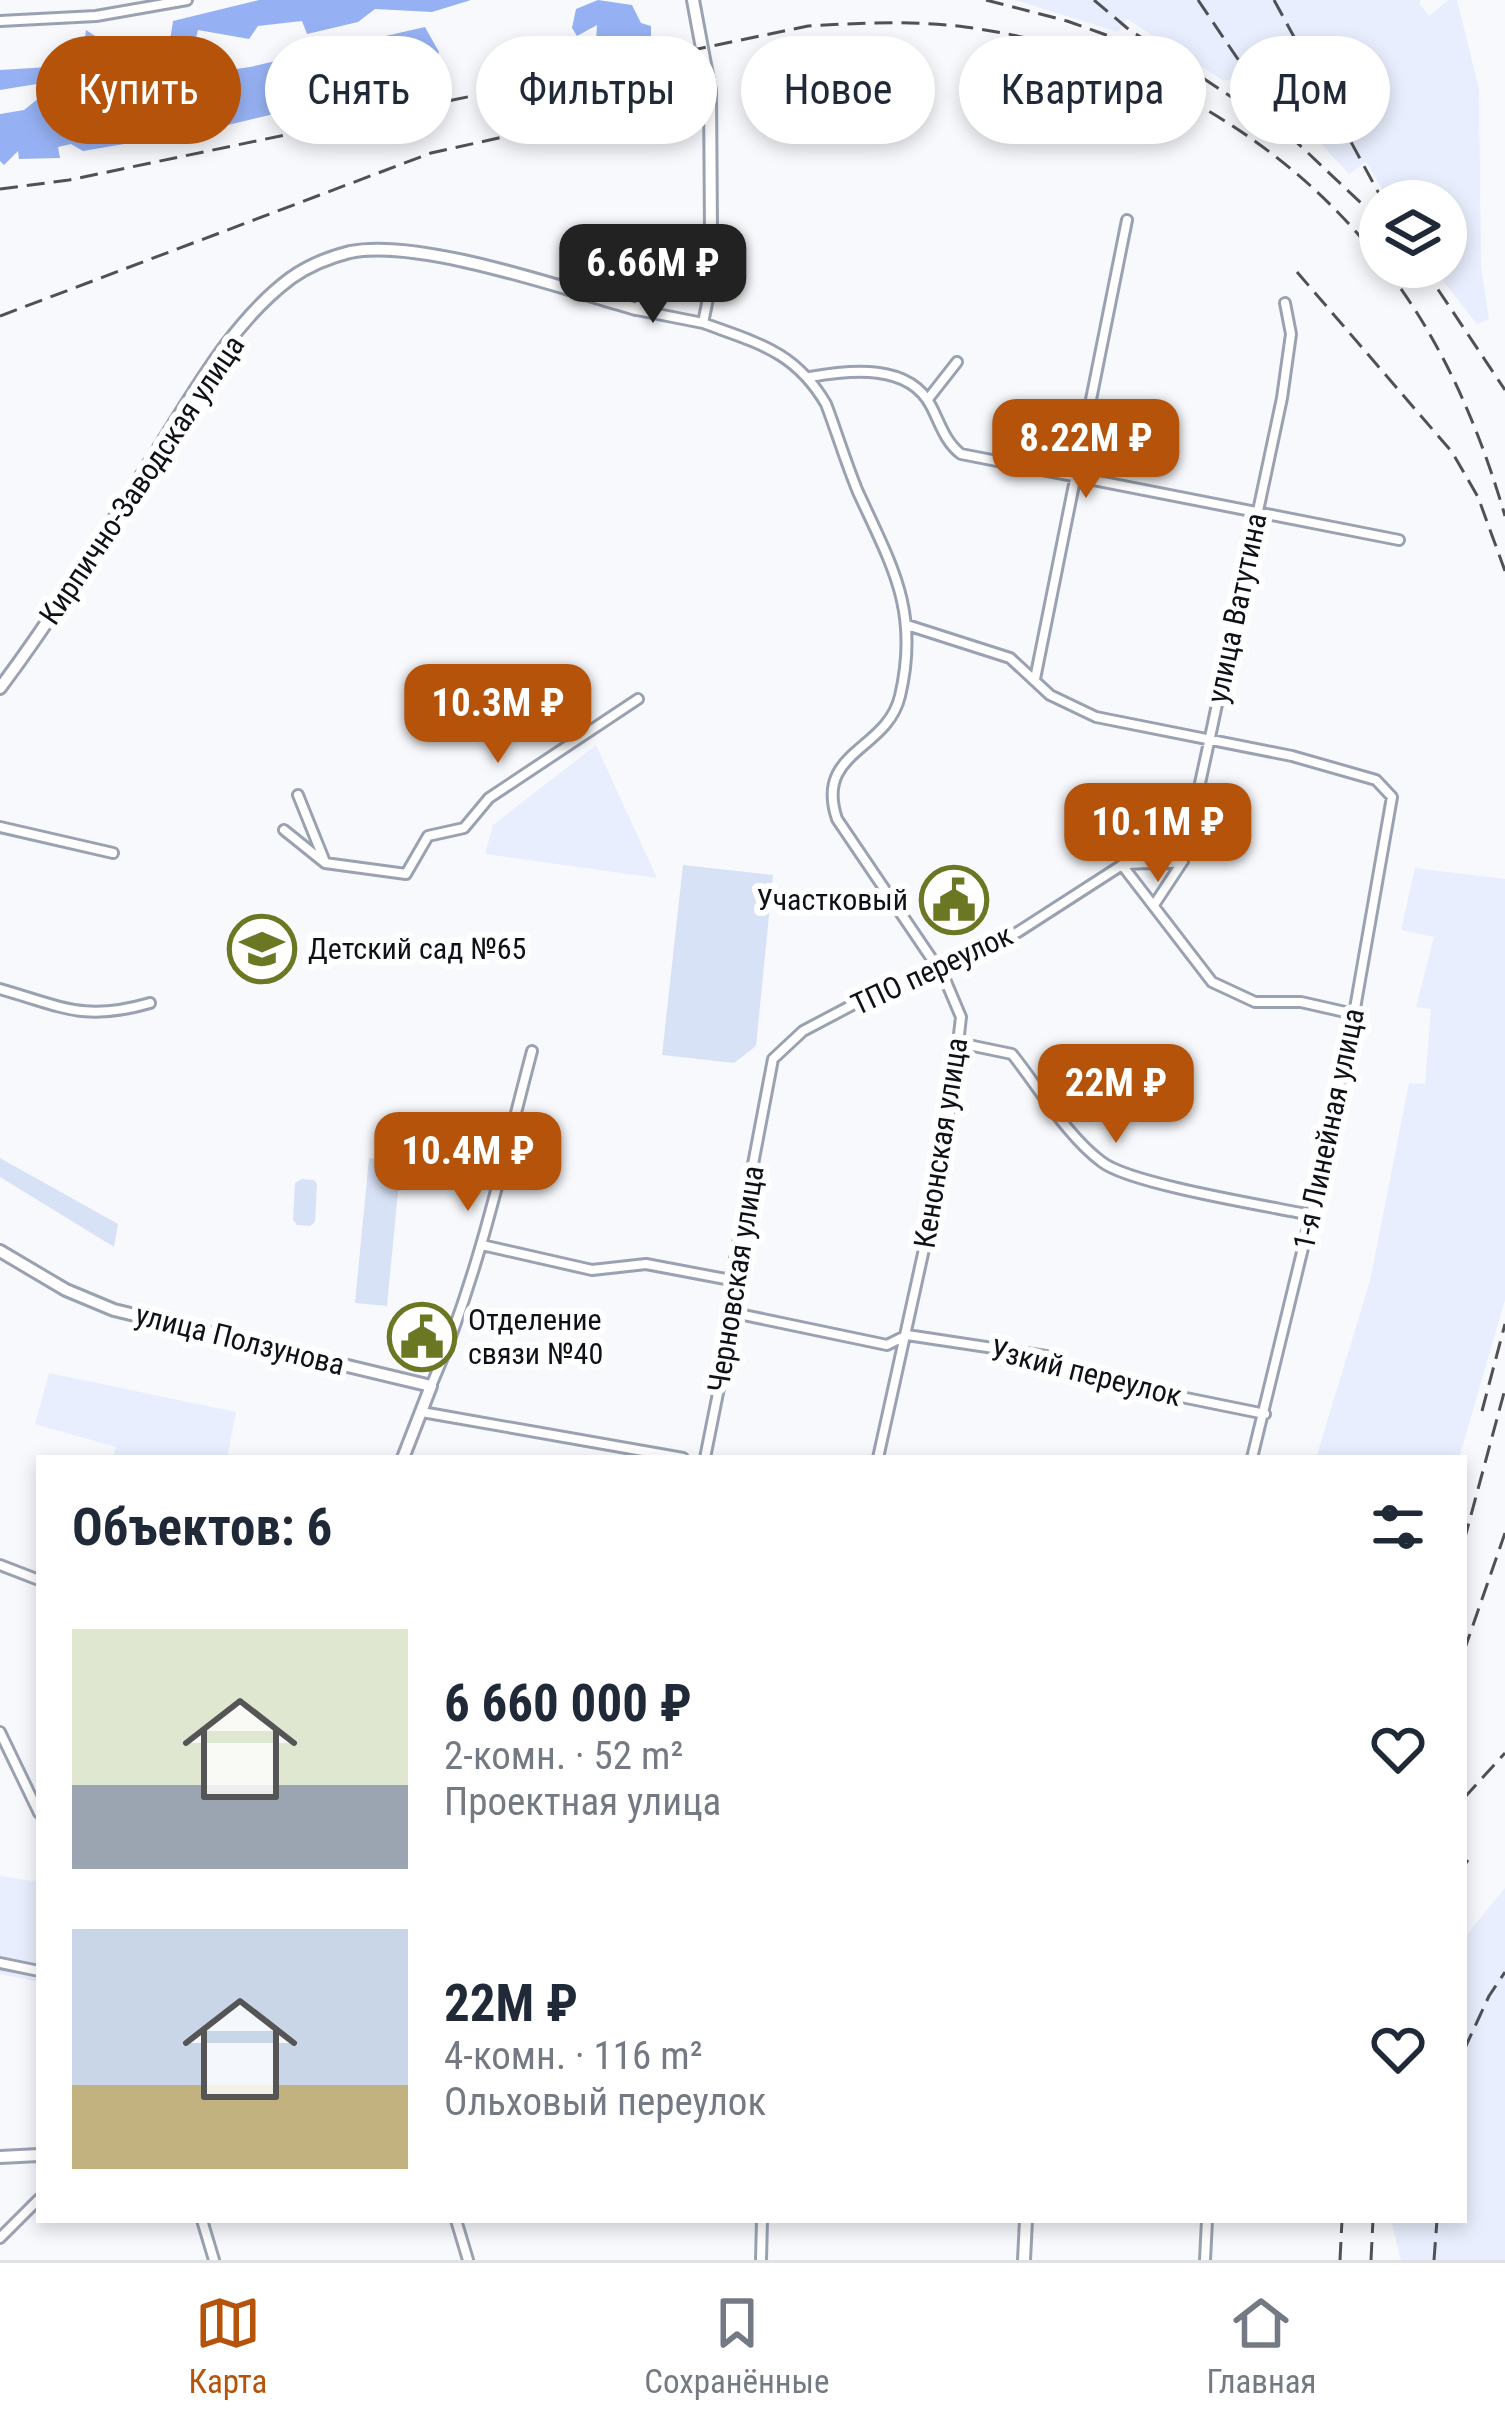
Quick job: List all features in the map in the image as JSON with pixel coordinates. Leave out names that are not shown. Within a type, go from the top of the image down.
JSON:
[{"type":"street","points":[[0,21],[96,16],[187,0]]},
{"type":"street","points":[[693,0],[710,92],[714,268],[703,323]]},
{"type":"street","points":[[1035,681],[1127,220]]},
{"type":"street","points":[[636,309],[659,292],[711,231]]},
{"type":"street","name":"Кирпично-Заводская улица","points":[[0,688],[65,596],[218,357],[291,278],[352,252],[388,250],[521,277],[636,309]]},
{"type":"street","name":"улица Ватутина","points":[[1154,905],[1183,860],[1209,742],[1282,398],[1291,334],[1285,303]]},
{"type":"street","points":[[636,309],[703,323],[769,347],[810,377],[826,404],[892,564],[907,625],[1010,658],[1050,695],[1096,717],[1209,742]]},
{"type":"street","points":[[928,400],[957,362]]},
{"type":"street","points":[[810,377],[883,373],[908,383],[928,400],[950,446],[961,454],[1399,541]]},
{"type":"street","name":"Кенонская улица","points":[[879,1455],[946,1149],[960,1007],[844,831],[830,789],[837,772],[883,727],[898,703],[907,625]]},
{"type":"street","points":[[284,830],[325,863],[406,874],[428,836],[464,829],[489,798],[638,699]]},
{"type":"street","name":"1-я Линейная улица","points":[[1209,742],[1292,756],[1376,780],[1392,797],[1354,1014],[1253,1455]]},
{"type":"street","points":[[298,795],[325,863]]},
{"type":"street","points":[[0,827],[113,853]]},
{"type":"street","points":[[1183,860],[1167,865],[1145,859],[1122,865],[1212,982],[1255,1003],[1301,1002],[1354,1014]]},
{"type":"street","name":"ТПО переулок","points":[[767,1101],[773,1059],[803,1031],[857,1002],[1018,932],[1122,865]]},
{"type":"street","points":[[0,989],[89,1015],[150,1003]]},
{"type":"street","points":[[959,1043],[1012,1054],[1104,1165],[1311,1216]]},
{"type":"street","points":[[404,1455],[456,1327],[482,1245],[532,1052]]},
{"type":"street","name":"Черновская улица","points":[[706,1455],[734,1313],[731,1280],[767,1101]]},
{"type":"street","points":[[482,1245],[592,1270],[646,1264],[731,1280]]},
{"type":"street","name":"улица Ползунова","points":[[0,1251],[67,1290],[114,1310],[431,1386]]},
{"type":"street","name":"Узкий переулок","points":[[734,1313],[887,1345],[907,1335],[1046,1356],[1084,1376],[1265,1414]]},
{"type":"street","points":[[422,1412],[666,1455]]},
{"type":"street","points":[[0,1565],[36,1579]]},
{"type":"street","points":[[0,1732],[36,1807]]},
{"type":"street","points":[[0,1963],[36,1970]]},
{"type":"street","points":[[0,2157],[36,2156]]},
{"type":"street","points":[[0,2238],[36,2202]]},
{"type":"street","points":[[203,2223],[214,2260]]},
{"type":"street","points":[[457,2223],[468,2260]]},
{"type":"street","points":[[761,2260],[762,2223]]},
{"type":"street","points":[[1024,2260],[1026,2223]]},
{"type":"street","points":[[1205,2260],[1207,2223]]},
{"type":"shaded area","points":[[259,0],[471,0],[432,12],[375,9],[358,22],[307,34],[302,21],[258,26],[249,39],[198,30],[196,36],[171,36],[173,21]]},
{"type":"shaded area","points":[[598,0],[632,5],[641,23],[651,26],[651,36],[596,36],[597,25],[577,36],[572,28],[576,9]]},
{"type":"shaded area","points":[[1014,0],[1421,0],[1429,16],[1448,0],[1457,0],[1479,89],[1481,267],[1489,319],[1477,324],[1449,288],[1467,288],[1467,180],[1377,180],[1366,162],[1349,174],[1321,144],[1390,144],[1390,36],[1230,36],[1230,79],[1224,81],[1206,69],[1206,36],[1154,36],[1127,19],[1118,32]]},
{"type":"shaded area","points":[[425,27],[430,36],[386,36]]},
{"type":"shaded area","points":[[265,64],[265,116],[241,122],[241,68]]},
{"type":"shaded area","points":[[36,68],[36,84],[0,90],[0,70]]},
{"type":"shaded area","points":[[36,100],[36,144],[71,144],[58,147],[60,158],[19,159],[18,151],[4,165],[0,161],[0,114],[24,110]]},
{"type":"shaded area","points":[[71,144],[124,144],[83,151]]},
{"type":"shaded area","points":[[495,670],[526,680],[458,735],[464,699]]},
{"type":"shaded area","points":[[596,745],[657,878],[485,854],[493,825]]},
{"type":"shaded area","points":[[683,865],[773,875],[756,1046],[734,1063],[662,1055]]},
{"type":"shaded area","points":[[1415,868],[1505,879],[1505,1300],[1460,1455],[1317,1455],[1370,1281],[1409,1083],[1425,1084],[1431,1009],[1416,1007],[1434,937],[1401,930]]},
{"type":"shaded area","points":[[0,1158],[118,1224],[114,1247],[0,1177]]},
{"type":"shaded area","points":[[369,1158],[401,1161],[387,1306],[355,1303]]},
{"type":"shaded area","points":[[302,1179],[317,1184],[315,1222],[310,1226],[293,1220],[295,1183]]},
{"type":"shaded area","points":[[49,1373],[236,1412],[228,1455],[114,1455],[116,1447],[35,1424]]},
{"type":"shaded area","points":[[0,1876],[36,1882],[36,1981],[0,1974]]},
{"type":"shaded area","points":[[1505,1888],[1505,2260],[1401,2260],[1392,2223],[1467,2223],[1467,1934]]},
{"type":"railway","points":[[986,0],[1109,36]]},
{"type":"railway","points":[[1094,0],[1127,28],[1230,96]]},
{"type":"railway","points":[[1198,0],[1289,135],[1359,201]]},
{"type":"railway","points":[[1274,0],[1372,180]]},
{"type":"railway","points":[[0,189],[69,180],[808,26],[925,23],[1024,38],[1140,76],[1248,136],[1296,173],[1359,236]]},
{"type":"railway","points":[[0,316],[431,153],[476,143]]},
{"type":"railway","points":[[1297,272],[1452,452],[1478,497],[1505,571]]},
{"type":"railway","points":[[1400,288],[1457,386],[1505,516]]},
{"type":"railway","points":[[1437,288],[1505,390]]},
{"type":"railway","points":[[1482,1411],[1505,1324]]},
{"type":"railway","points":[[1467,1530],[1505,1389]]},
{"type":"railway","points":[[1467,1642],[1505,1533]]},
{"type":"railway","points":[[1467,1795],[1505,1753]]},
{"type":"railway","points":[[1467,2044],[1505,1972]]},
{"type":"railway","points":[[1340,2260],[1342,2223]]},
{"type":"railway","points":[[1371,2260],[1373,2223]]},
{"type":"railway","points":[[1434,2260],[1437,2223]]},
{"type":"place","name":"Участковый","points":[[954,900]]},
{"type":"place","name":"Детский сад №65","points":[[262,949]]},
{"type":"place","name":"Отделение связи №40","points":[[422,1337]]}]
